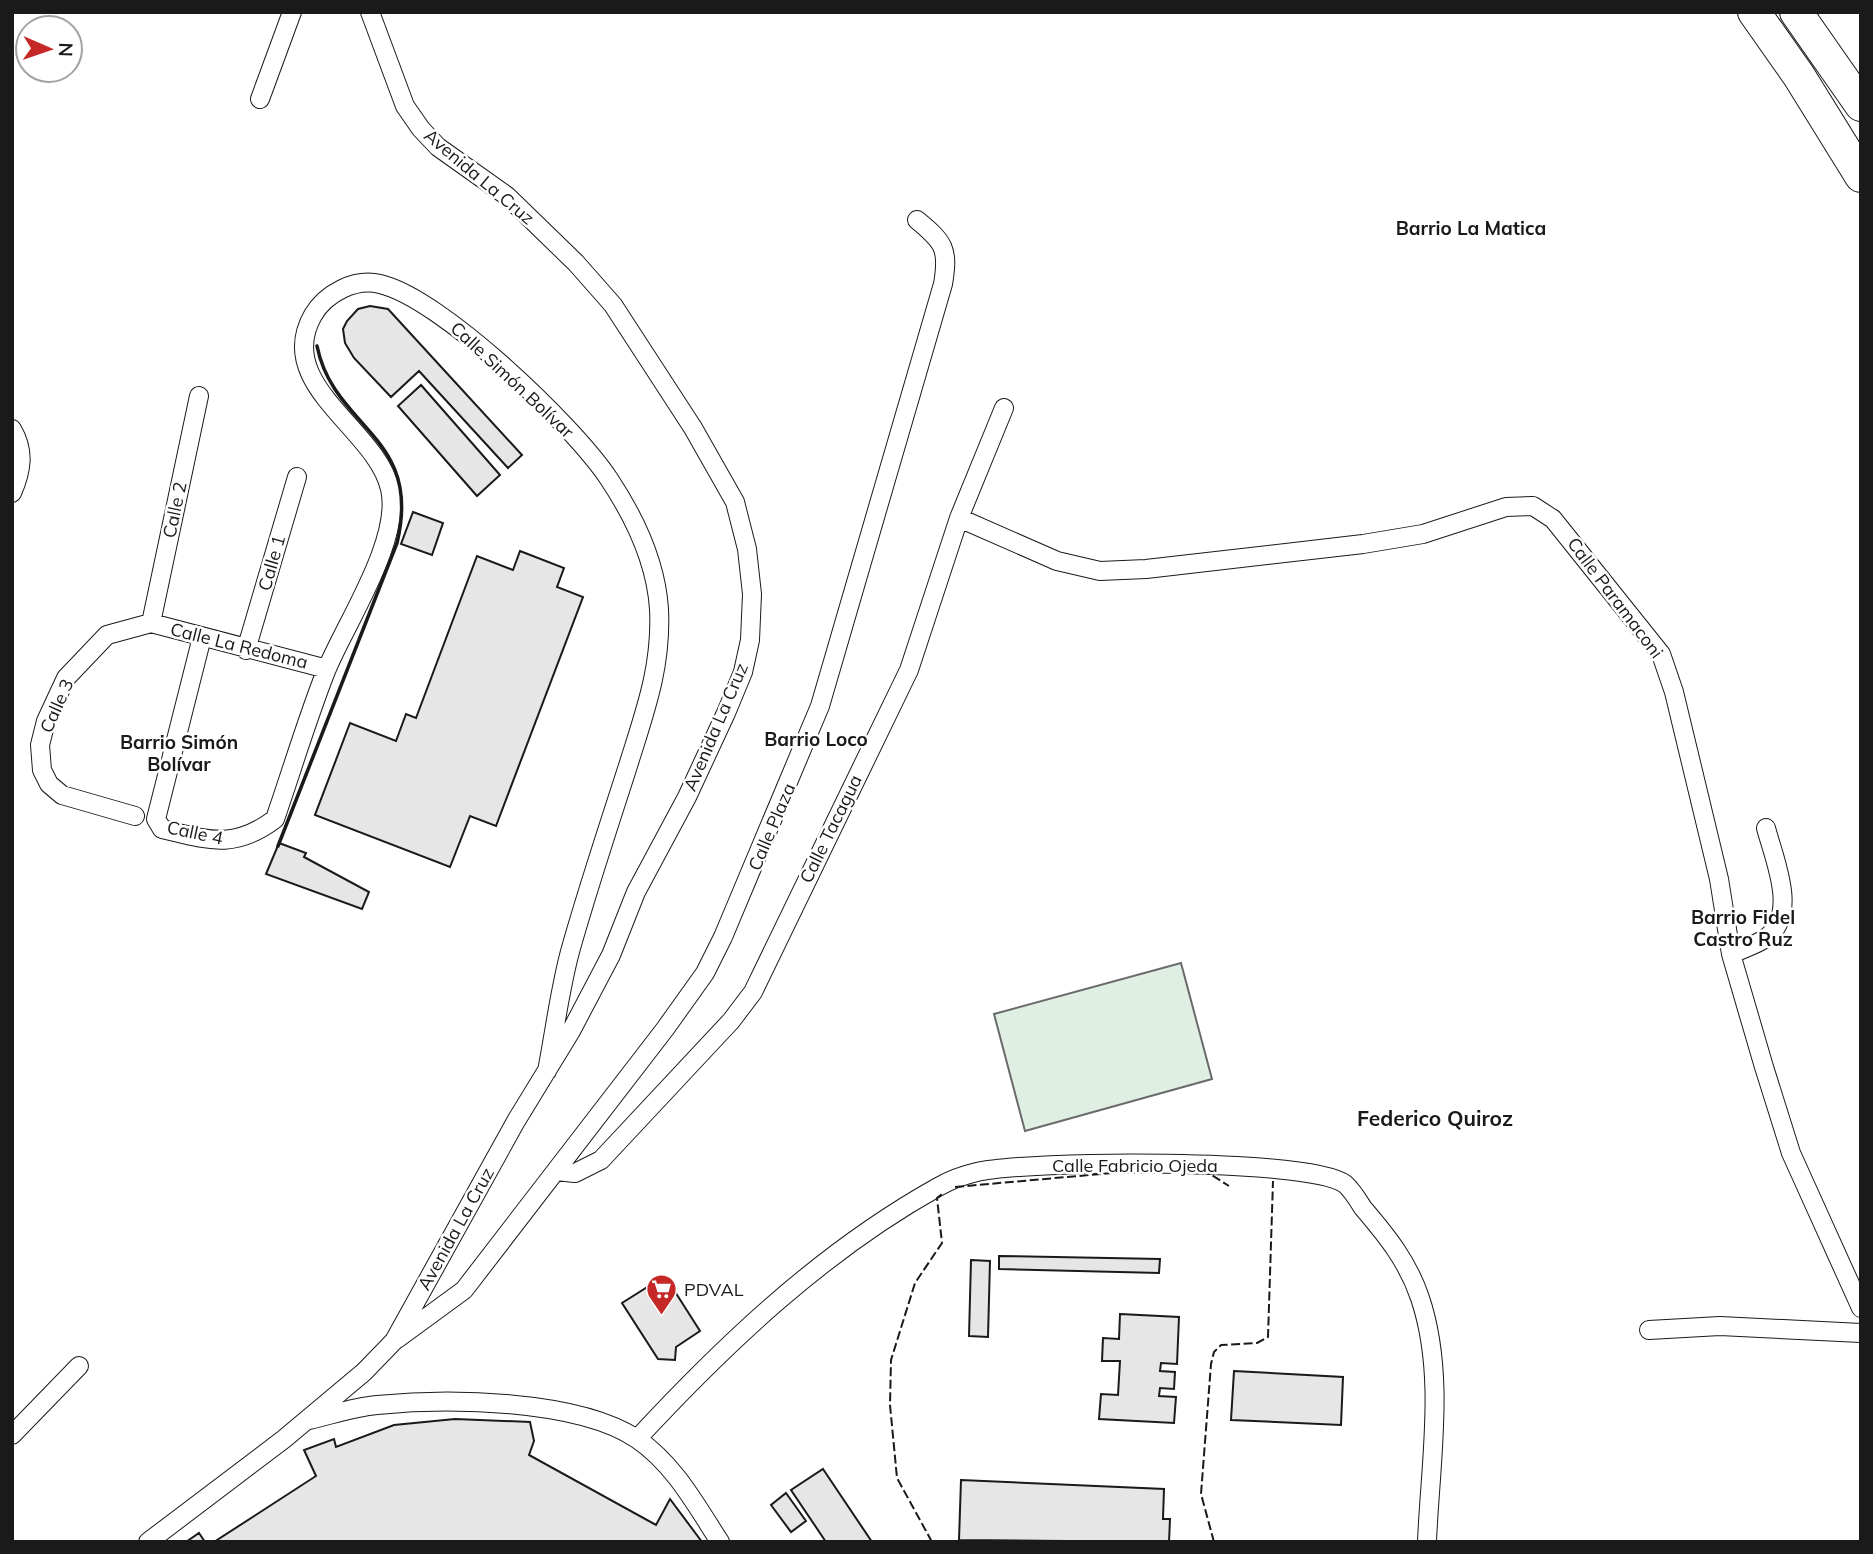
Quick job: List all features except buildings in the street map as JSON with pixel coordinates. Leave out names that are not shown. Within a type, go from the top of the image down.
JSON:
[{"type":"highway","points":[[1754,12],[1799,76],[1861,176]]},
{"type":"highway","points":[[1796,12],[1861,105]]},
{"type":"street","points":[[260,99],[292,12]]},
{"type":"street","name":"Avenida La Cruz","points":[[148,1542],[306,1421],[364,1372],[394,1340],[611,955],[636,892],[687,797],[743,672],[750,640],[752,594],[747,549],[735,502],[663,377],[613,305],[576,263],[507,196],[438,147],[421,129],[405,106],[370,12]]},
{"type":"street","name":"Calle Plaza","points":[[394,1340],[464,1290],[556,1171],[705,973],[752,873],[820,706],[943,284],[946,263],[940,239],[917,220]]},
{"type":"street","name":"Calle Simón Bolívar","points":[[275,819],[327,668],[373,570],[389,527],[392,501],[390,485],[382,469],[323,397],[307,366],[303,336],[316,311],[332,296],[349,285],[377,283],[399,290],[461,330],[570,433],[608,477],[646,546],[659,604],[658,667],[570,951],[547,1071]]},
{"type":"street","name":"Calle 2","points":[[151,623],[199,396]]},
{"type":"street","name":"Calle Tacagua","points":[[556,1171],[575,1173],[601,1160],[731,1021],[753,992],[909,670],[959,518],[1004,408]]},
{"type":"street","points":[[12,429],[21,450],[21,471],[12,493]]},
{"type":"street","name":"Calle 1","points":[[246,650],[297,477]]},
{"type":"street","name":"Calle Paramaconi","points":[[959,518],[1057,561],[1100,570],[1159,568],[1363,544],[1423,534],[1492,509],[1533,506],[1553,519],[1661,654],[1674,692],[1719,879],[1731,954],[1791,1153],[1861,1308]]},
{"type":"street","name":"Calle La Redoma","points":[[151,623],[246,650],[327,668]]},
{"type":"street","name":"Calle 3","points":[[135,816],[62,795],[49,784],[42,770],[40,745],[46,721],[66,678],[107,635],[151,623]]},
{"type":"street","name":"Calle 4","points":[[202,637],[156,819],[162,829],[209,840],[232,841],[256,833],[275,819]]},
{"type":"street","points":[[1731,954],[1766,938],[1776,928],[1783,908],[1766,828]]},
{"type":"street","name":"Calle Fabricio Ojeda","points":[[637,1439],[689,1382],[791,1288],[940,1185],[1000,1168],[1200,1162],[1313,1173],[1345,1185],[1402,1256],[1420,1298],[1431,1357],[1434,1409],[1427,1542]]},
{"type":"street","points":[[1649,1330],[1720,1326],[1861,1333]]},
{"type":"street","points":[[12,1434],[79,1366]]},
{"type":"street","points":[[306,1421],[374,1405],[437,1402],[548,1410],[599,1421],[637,1439],[674,1472],[720,1542]]},
{"type":"green space","points":[[1181,963],[1212,1079],[1025,1131],[994,1014]]},
{"type":"fence","points":[[1202,1169],[1229,1186]]},
{"type":"fence","points":[[955,1187],[1112,1173]]},
{"type":"fence","points":[[1214,1542],[1201,1494],[1211,1364],[1214,1352],[1221,1345],[1257,1343],[1268,1337],[1273,1181]]},
{"type":"fence","points":[[932,1542],[897,1478],[890,1405],[891,1360],[915,1283],[942,1243],[937,1198],[943,1193]]},
{"type":"wall","points":[[278,846],[397,543],[402,507],[398,478],[388,455],[340,397],[326,374],[317,346]]},
{"type":"place","name":"PDVAL","points":[[661,1317]]},
{"type":"district","name":"Barrio La Matica","points":[[1471,228]]},
{"type":"district","name":"Barrio Loco","points":[[816,739]]},
{"type":"district","name":"Barrio Simón Bolívar","points":[[179,753]]},
{"type":"district","name":"Barrio Fidel Castro Ruz","points":[[1743,928]]},
{"type":"district","name":"Federico Quiroz","points":[[1435,1119]]}]
